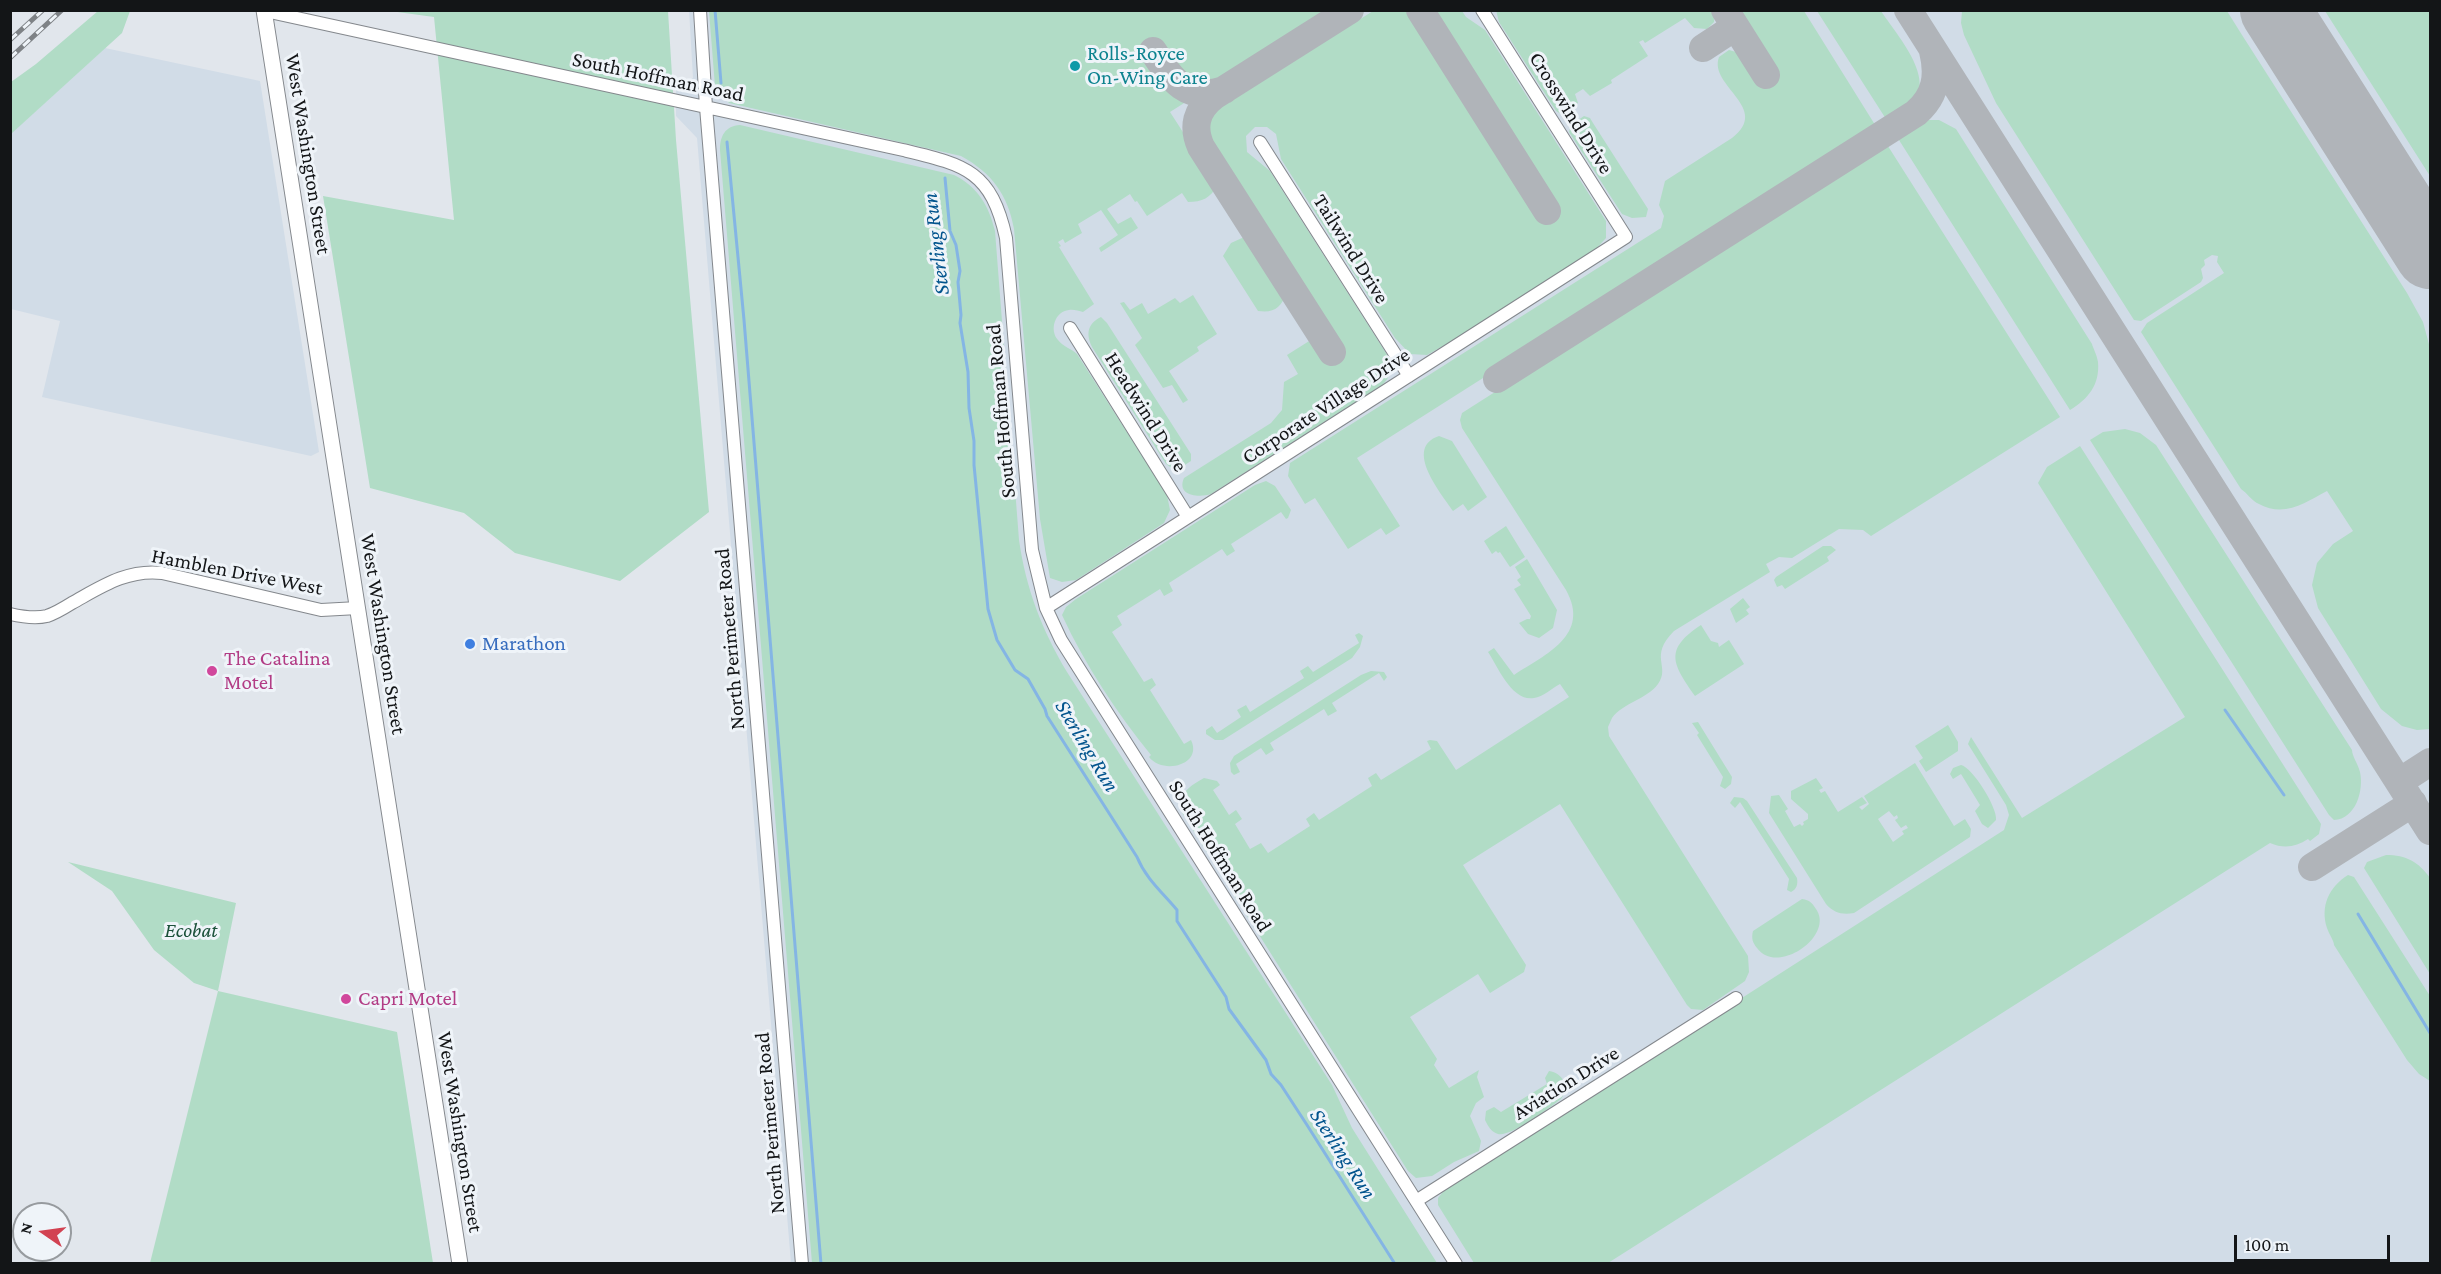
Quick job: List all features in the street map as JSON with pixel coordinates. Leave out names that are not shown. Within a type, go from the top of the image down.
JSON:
[{"type":"main road","name":"West Washington Street","points":[[264,11],[460,1263]]},
{"type":"street","name":"North Perimeter Road","points":[[700,10],[706,107],[802,1263]]},
{"type":"street","name":"Crosswind Drive","points":[[1482,10],[1626,237]]},
{"type":"street","name":"South Hoffman Road","points":[[264,11],[706,107],[955,164],[979,179],[996,200],[1006,238],[1032,550],[1046,608],[1061,640],[1456,1263]]},
{"type":"street","name":"Tailwind Drive","points":[[1260,142],[1408,376]]},
{"type":"street","name":"Corporate Village Drive","points":[[1046,608],[1626,237]]},
{"type":"street","name":"Headwind Drive","points":[[1070,328],[1188,517]]},
{"type":"street","name":"Hamblen Drive West","points":[[10,614],[33,618],[49,615],[122,576],[147,572],[219,585],[321,610],[358,608]]},
{"type":"street","name":"Aviation Drive","points":[[1416,1201],[1736,998]]},
{"type":"shaded area","points":[[689,10],[2430,11],[2430,1263],[791,1263],[697,138],[676,116],[676,88],[693,78]]},
{"type":"shaded area","points":[[105,48],[260,81],[319,452],[311,456],[42,397],[60,321],[11,309],[10,134]]},
{"type":"green space","points":[[1496,10],[1715,11],[1714,22],[1707,29],[1694,28],[1685,18],[1645,43],[1643,40],[1639,42],[1648,56],[1590,96],[1583,89],[1575,94],[1578,103],[1561,114],[1556,111],[1499,22]]},
{"type":"green space","points":[[98,11],[130,11],[122,33],[11,134],[11,82],[36,64]]},
{"type":"green space","points":[[390,11],[668,11],[676,140],[709,512],[620,581],[515,553],[464,513],[370,488],[323,196],[454,220],[434,17]]},
{"type":"green space","points":[[709,11],[1329,11],[1170,112],[1217,185],[1209,196],[1202,200],[1188,202],[1182,193],[1147,216],[1130,194],[1107,209],[1118,224],[1131,217],[1138,228],[1101,252],[1099,248],[1118,235],[1101,210],[1078,224],[1082,233],[1065,243],[1063,239],[1058,242],[1094,304],[1083,312],[1071,310],[1060,314],[1054,326],[1055,336],[1077,354],[1167,495],[1170,510],[1164,523],[1076,580],[1062,582],[1050,578],[1040,519],[1014,229],[1003,195],[982,170],[961,156],[729,103],[715,86]]},
{"type":"green space","points":[[1373,11],[1409,12],[1545,221],[1558,212],[1432,11],[1462,11],[1466,17],[1485,30],[1606,221],[1606,238],[1594,251],[1450,342],[1427,355],[1410,354],[1395,338],[1281,159],[1276,134],[1267,127],[1255,127],[1246,136],[1247,152],[1270,171],[1386,353],[1390,362],[1390,371],[1381,386],[1211,494],[1201,496],[1190,494],[1183,489],[1184,478],[1271,423],[1282,410],[1284,382],[1298,374],[1287,355],[1314,338],[1326,358],[1341,349],[1222,163],[1210,136],[1209,125],[1218,109]]},
{"type":"green space","points":[[1736,11],[1804,11],[1877,128],[1357,458],[1400,526],[1386,535],[1381,528],[1348,549],[1315,498],[1305,504],[1288,476],[1290,463],[1661,228],[1664,216],[1659,205],[1665,181],[1732,138],[1742,127],[1745,117],[1743,107],[1722,78],[1718,68],[1719,57],[1729,50],[1743,54],[1762,82],[1775,74]]},
{"type":"green space","points":[[1817,11],[1881,11],[1903,42],[1916,67],[1919,90],[1910,107],[1889,121],[1886,119]]},
{"type":"green space","points":[[1962,11],[2227,11],[2407,293],[2423,322],[2430,348],[2430,729],[2417,730],[2402,726],[2381,709],[2318,608],[2312,585],[2317,563],[2333,544],[2353,531],[2327,491],[2303,504],[2286,509],[2269,508],[2254,501],[2241,489],[2141,332],[2147,323],[2224,273],[2217,262],[2218,256],[2212,255],[2204,260],[2201,282],[2141,321],[2134,320],[1996,103],[1964,35],[1961,23]]},
{"type":"green space","points":[[2325,11],[2430,11],[2430,176]]},
{"type":"green space","points":[[1584,116],[1590,118],[1648,209],[1646,217],[1632,218],[1622,214],[1569,132],[1571,125]]},
{"type":"green space","points":[[1928,120],[1939,120],[1956,129],[2092,344],[2098,362],[2095,384],[2092,391],[2070,410],[1899,140],[1898,135]]},
{"type":"green space","points":[[740,125],[954,175],[970,185],[986,205],[995,231],[1019,540],[1036,609],[1067,672],[1332,1085],[1352,1128],[1437,1263],[812,1263],[720,150],[724,133],[731,127]]},
{"type":"green space","points":[[1886,143],[2060,417],[1871,536],[1863,530],[1839,529],[1792,558],[1779,557],[1766,564],[1770,572],[1674,631],[1662,648],[1662,672],[1658,684],[1648,694],[1622,708],[1612,718],[1608,727],[1609,736],[1748,956],[1749,972],[1745,981],[1703,1010],[1691,1009],[1560,804],[1463,865],[1526,965],[1524,972],[1490,993],[1478,974],[1410,1017],[1437,1059],[1434,1065],[1449,1088],[1479,1070],[1477,1077],[1484,1097],[1476,1103],[1470,1116],[1481,1141],[1479,1151],[1454,1162],[1432,1176],[1416,1178],[1408,1171],[1181,811],[1181,799],[1190,787],[1204,778],[1217,781],[1220,785],[1213,790],[1229,815],[1236,810],[1242,819],[1235,824],[1250,849],[1261,843],[1268,853],[1310,826],[1306,819],[1314,813],[1319,820],[1372,786],[1368,778],[1376,773],[1381,780],[1431,749],[1427,741],[1437,741],[1456,770],[1569,697],[1560,684],[1534,698],[1519,695],[1506,682],[1488,652],[1494,648],[1514,675],[1561,642],[1569,631],[1573,619],[1572,606],[1566,590],[1462,428],[1460,420],[1462,413]]},
{"type":"green space","points":[[1242,238],[1252,238],[1287,293],[1279,306],[1273,310],[1258,311],[1223,256],[1231,243]]},
{"type":"green space","points":[[1193,295],[1217,334],[1197,347],[1199,351],[1169,371],[1188,400],[1183,403],[1172,385],[1163,388],[1135,345],[1142,338],[1120,303],[1124,302],[1130,310],[1142,303],[1148,314],[1175,298],[1180,303]]},
{"type":"green space","points":[[1101,317],[1191,454],[1191,461],[1180,468],[1173,469],[1166,464],[1092,347],[1089,338],[1090,326]]},
{"type":"green space","points":[[2125,429],[2140,433],[2156,445],[2352,750],[2360,772],[2361,787],[2357,802],[2348,815],[2334,820],[2329,815],[2090,440],[2103,432]]},
{"type":"green space","points":[[1439,436],[1452,441],[1487,497],[1468,511],[1463,504],[1453,511],[1428,471],[1424,460],[1424,450],[1429,442]]},
{"type":"green space","points":[[2080,446],[2321,824],[2319,834],[2310,841],[2308,839],[2290,846],[2270,843],[1608,1263],[1474,1263],[1438,1205],[1438,1198],[1447,1187],[2004,830],[2009,815],[2006,805],[1968,744],[1971,737],[2022,818],[2185,717],[2038,483],[2047,467]]},
{"type":"green space","points":[[1266,481],[1275,486],[1291,510],[1288,518],[1286,519],[1281,512],[1231,544],[1235,551],[1227,556],[1222,549],[1169,583],[1173,591],[1164,596],[1160,589],[1117,616],[1122,625],[1112,632],[1144,682],[1152,678],[1156,685],[1150,690],[1184,744],[1191,740],[1193,749],[1187,761],[1172,766],[1155,762],[1149,757],[1151,755],[1091,670],[1062,615],[1066,607],[1076,599],[1255,485]]},
{"type":"green space","points":[[1506,526],[1525,557],[1510,567],[1500,552],[1496,551],[1492,554],[1484,541]]},
{"type":"green space","points":[[1823,546],[1831,546],[1836,550],[1827,557],[1829,561],[1785,589],[1782,585],[1777,587],[1774,580],[1776,577]]},
{"type":"green space","points":[[1527,559],[1557,610],[1553,628],[1539,638],[1528,634],[1519,623],[1530,619],[1531,616],[1514,589],[1521,585],[1517,580],[1521,577],[1515,567]]},
{"type":"green space","points":[[1743,598],[1750,607],[1746,610],[1749,614],[1736,623],[1730,609]]},
{"type":"green space","points":[[1701,625],[1711,641],[1718,643],[1719,647],[1729,640],[1744,664],[1695,696],[1681,675],[1676,658],[1681,642]]},
{"type":"green space","points":[[1359,633],[1363,636],[1360,647],[1352,658],[1223,740],[1215,740],[1206,734],[1206,730],[1212,726],[1217,733],[1241,717],[1237,710],[1246,705],[1250,712],[1304,678],[1300,671],[1308,666],[1313,672],[1359,643],[1355,635]]},
{"type":"green space","points":[[1371,671],[1384,672],[1387,677],[1384,681],[1379,673],[1332,703],[1337,711],[1328,716],[1324,709],[1270,743],[1274,750],[1266,755],[1261,748],[1236,764],[1240,772],[1234,775],[1231,772],[1230,763],[1234,756],[1361,675]]},
{"type":"green space","points":[[1698,722],[1732,777],[1731,784],[1725,789],[1720,786],[1723,777],[1692,723]]},
{"type":"green space","points":[[1948,725],[1958,742],[1958,751],[1926,772],[1919,761],[1923,758],[1915,746]]},
{"type":"green space","points":[[1915,763],[1954,826],[1965,819],[1971,829],[1970,837],[1854,913],[1842,913],[1826,904],[1769,813],[1771,796],[1779,795],[1788,809],[1785,811],[1794,827],[1800,824],[1802,826],[1803,822],[1808,819],[1808,814],[1791,799],[1791,791],[1816,778],[1823,788],[1819,790],[1821,793],[1825,791],[1838,812],[1862,797],[1867,803],[1859,807],[1862,810],[1869,804],[1864,796]],"holes":[[[1889,811],[1894,817],[1897,815],[1898,818],[1895,820],[1901,828],[1906,825],[1908,828],[1902,831],[1904,834],[1893,842],[1878,819]]]},
{"type":"green space","points":[[1961,765],[1966,767],[1977,780],[1996,814],[1996,820],[1988,828],[1982,824],[1975,811],[1980,805],[1961,774],[1953,779],[1950,774],[1953,768]]},
{"type":"green space","points":[[1734,797],[1747,801],[1797,878],[1797,886],[1793,891],[1787,890],[1789,879],[1740,802],[1735,808],[1730,803]]},
{"type":"green space","points":[[2386,855],[2411,860],[2430,878],[2430,974],[2364,868],[2367,862]]},
{"type":"green space","name":"Ecobat","points":[[68,862],[236,903],[218,991],[194,983],[154,950],[112,891]]},
{"type":"green space","points":[[2348,875],[2354,877],[2430,996],[2430,1081],[2419,1074],[2407,1060],[2334,945],[2328,930],[2325,912],[2328,898],[2336,885]]},
{"type":"green space","points":[[1802,899],[1810,902],[1816,909],[1820,920],[1818,930],[1811,941],[1789,955],[1777,958],[1766,955],[1754,944],[1753,931]]},
{"type":"green space","name":"Ecobat","points":[[218,991],[397,1032],[433,1263],[150,1263]]},
{"type":"green space","points":[[1549,1071],[1554,1072],[1564,1081],[1565,1090],[1561,1099],[1512,1131],[1498,1134],[1489,1127],[1485,1120],[1486,1111],[1494,1107],[1501,1112],[1547,1084],[1545,1078]]},
{"type":"waterway","points":[[715,10],[721,83]]},
{"type":"waterway","points":[[727,142],[744,320],[821,1264]]},
{"type":"waterway","name":"Sterling Run","points":[[945,178],[950,231],[956,245],[960,271],[958,282],[960,323],[968,372],[969,408],[974,441],[974,465],[988,609],[997,640],[1015,670],[1028,679],[1047,716],[1145,872],[1177,910],[1177,921],[1226,997],[1229,1009],[1266,1060],[1271,1074],[1281,1085],[1395,1264]]},
{"type":"waterway","points":[[2225,710],[2284,795]]},
{"type":"waterway","points":[[2358,914],[2430,1033]]},
{"type":"taxiway","points":[[1332,352],[1201,147],[1196,126],[1203,107],[1214,96],[1350,10]]},
{"type":"taxiway","points":[[1420,10],[1547,211]]},
{"type":"taxiway","points":[[1725,10],[1766,75]]},
{"type":"taxiway","points":[[1908,10],[2430,831]]},
{"type":"taxiway","points":[[1703,48],[1735,27]]},
{"type":"taxiway","points":[[1153,51],[1174,79],[1190,91],[1211,93],[1224,90]]},
{"type":"taxiway","points":[[1497,379],[1916,113],[1928,100],[1934,85],[1936,68],[1933,51]]},
{"type":"taxiway","points":[[2399,782],[2430,762]]},
{"type":"taxiway","points":[[2312,867],[2413,803]]},
{"type":"runway","points":[[2275,10],[2430,254]]},
{"type":"railway","points":[[10,40],[43,10]]},
{"type":"railway","points":[[10,58],[62,10]]},
{"type":"place","name":"Rolls-Royce On-Wing Care","points":[[1075,66]]},
{"type":"place","name":"Marathon","points":[[470,644]]},
{"type":"place","name":"The Catalina Motel","points":[[212,671]]},
{"type":"place","name":"Capri Motel","points":[[346,999]]}]
